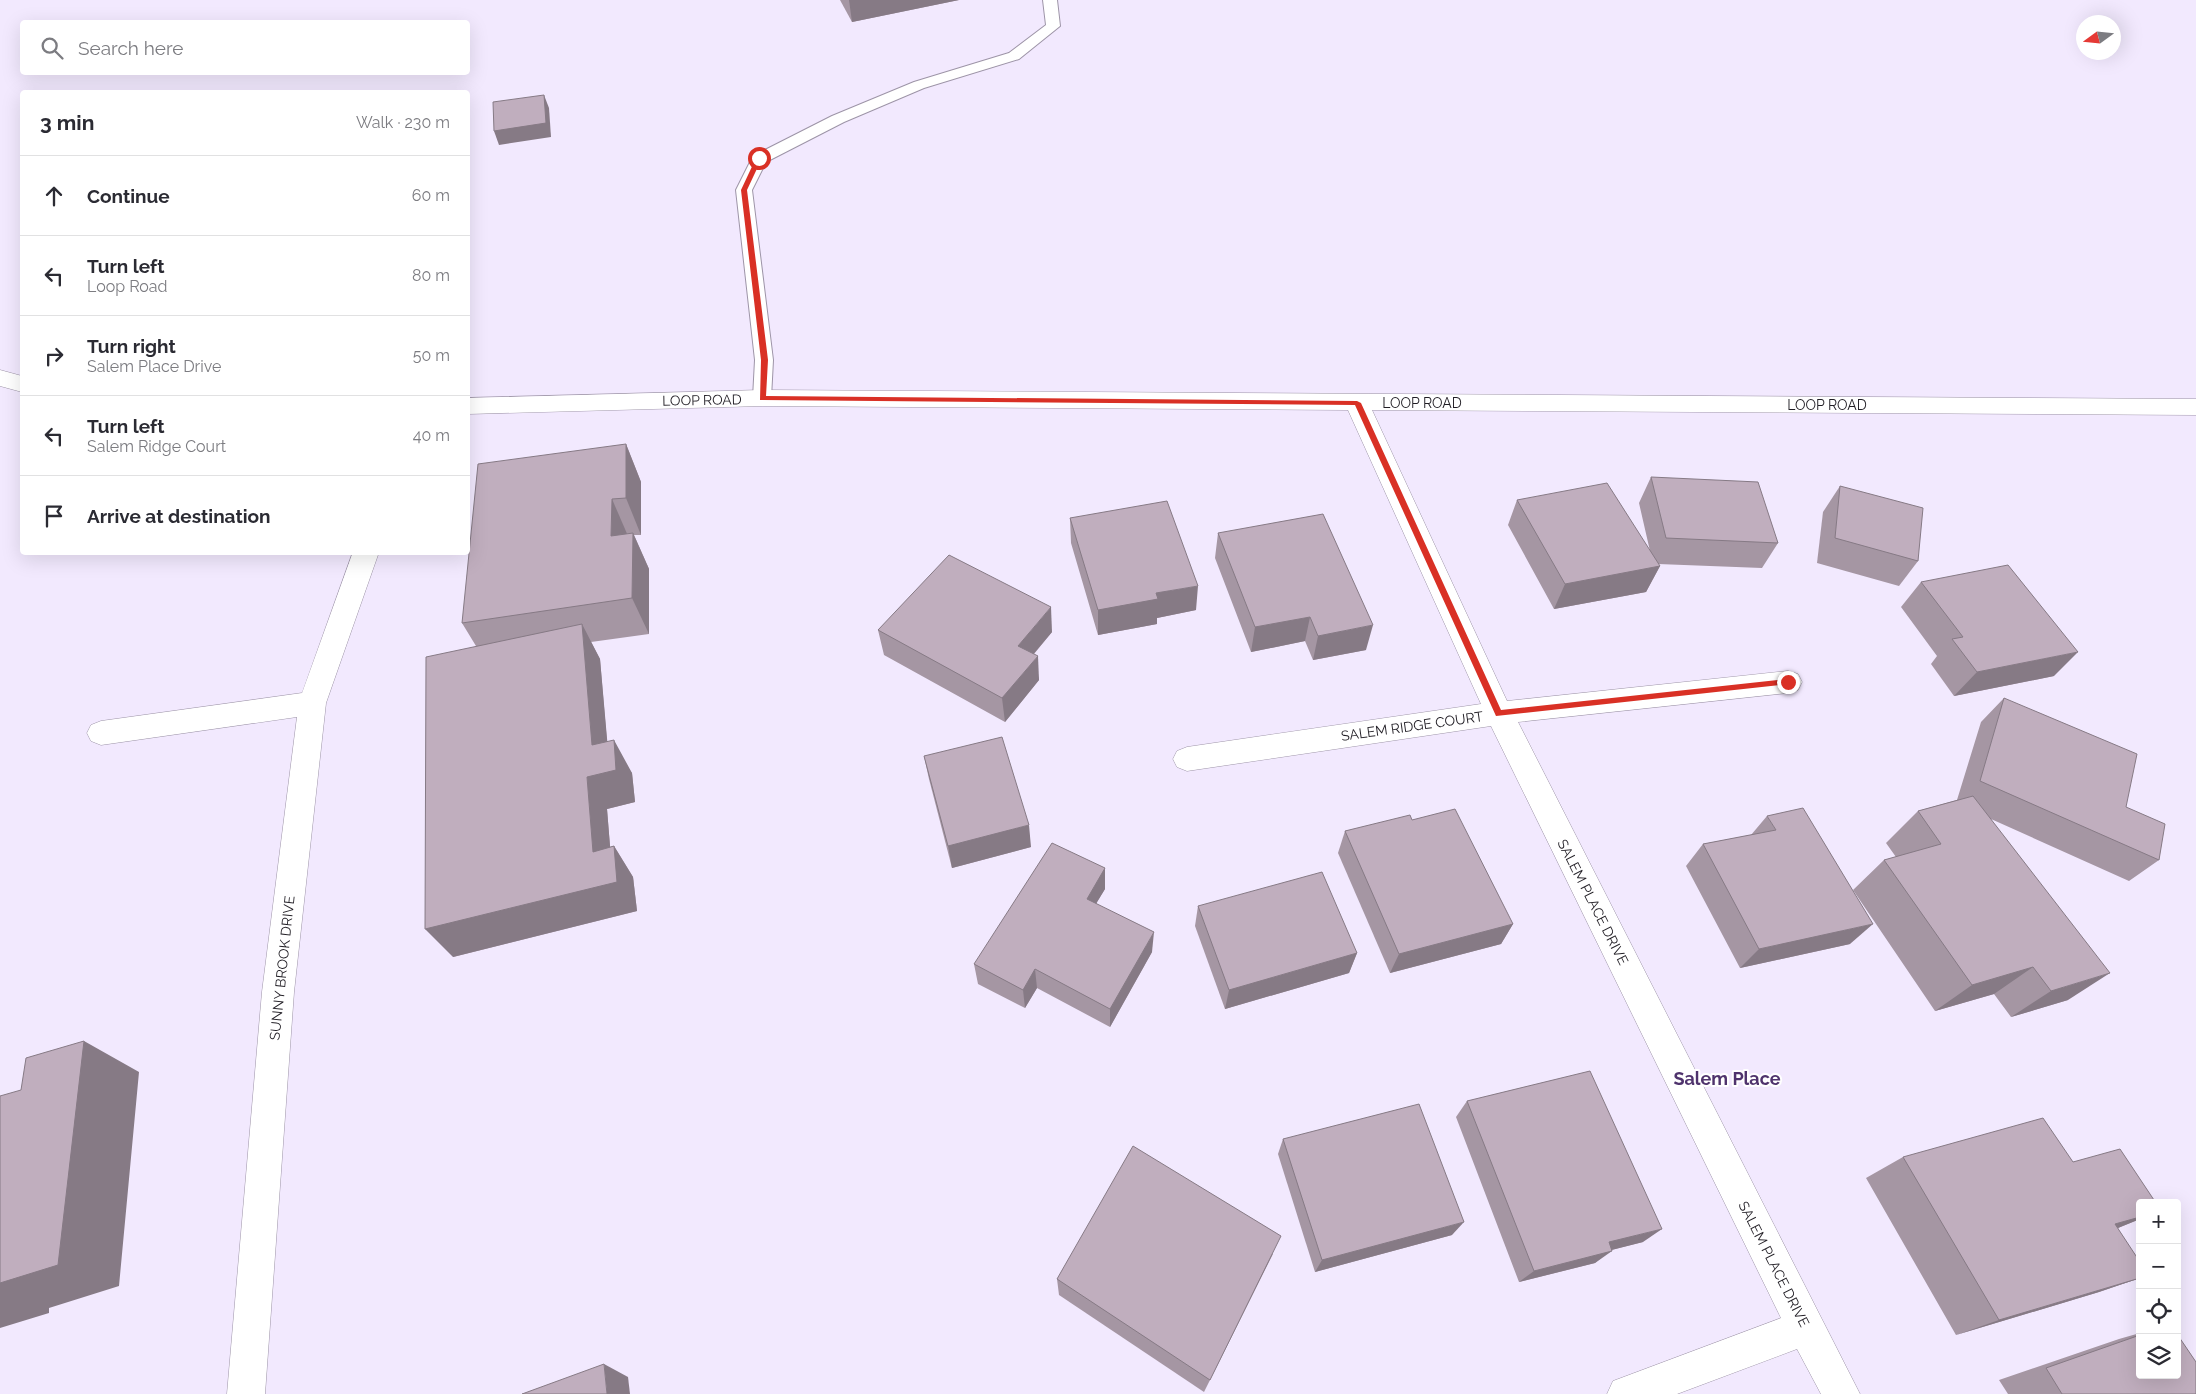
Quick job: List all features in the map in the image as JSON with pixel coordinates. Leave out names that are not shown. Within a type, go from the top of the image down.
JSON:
[{"type":"street","points":[[0,378],[20,383]]},
{"type":"street","name":"LOOP ROAD","points":[[470,406],[762,398],[2196,407]]},
{"type":"street","name":"SALEM PLACE DRIVE","points":[[1357,403],[1499,714],[1805,1328],[1841,1394]]},
{"type":"street","name":"SUNNY BROOK DRIVE","points":[[239,1391],[278,992],[312,703],[344,607],[365,555]]},
{"type":"street","name":"SALEM RIDGE COURT","points":[[1187,759],[1499,714],[1788,682]]},
{"type":"street","points":[[101,733],[312,703]]},
{"type":"street","points":[[1626,1394],[1805,1328]]},
{"type":"lane","points":[[762,398],[764,360],[744,190],[759,158],[838,119],[920,85],[1014,56],[1053,26],[1050,0]]},
{"type":"building","points":[[544,95],[546,123],[494,131],[493,102]]},
{"type":"building","points":[[626,444],[626,498],[612,499],[611,536],[633,533],[632,598],[462,623],[478,464]]},
{"type":"building","points":[[1651,477],[1758,482],[1778,543],[1666,538]]},
{"type":"building","points":[[1607,483],[1660,566],[1565,584],[1517,500]]},
{"type":"building","points":[[1840,486],[1923,508],[1918,561],[1835,538]]},
{"type":"building","points":[[1167,501],[1198,586],[1156,593],[1158,599],[1098,610],[1070,518]]},
{"type":"building","points":[[1323,514],[1373,625],[1318,636],[1310,617],[1255,627],[1218,533]]},
{"type":"building","points":[[949,555],[1051,607],[1018,646],[1038,656],[1002,698],[878,630]]},
{"type":"building","points":[[2008,565],[2078,652],[1977,672],[1952,639],[1963,637],[1921,582]]},
{"type":"building","points":[[582,624],[592,745],[614,740],[616,770],[587,777],[593,852],[614,846],[617,882],[425,929],[426,657]]},
{"type":"building","points":[[2004,698],[2137,754],[2126,807],[2165,824],[2159,860],[1980,781]]},
{"type":"building","points":[[1002,737],[1029,825],[948,846],[924,756]]},
{"type":"building","points":[[1973,796],[2110,973],[2051,991],[2033,967],[1972,985],[1884,860],[1941,844],[1918,811]]},
{"type":"building","points":[[1803,808],[1873,924],[1759,949],[1703,844],[1776,830],[1767,816]]},
{"type":"building","points":[[1455,809],[1513,924],[1399,954],[1345,831],[1410,815],[1412,820]]},
{"type":"building","points":[[1052,843],[1105,868],[1087,899],[1154,932],[1110,1009],[1035,969],[1023,990],[974,964]]},
{"type":"building","points":[[1322,872],[1357,953],[1229,990],[1198,906]]},
{"type":"building","points":[[84,1041],[58,1265],[0,1283],[0,1096],[21,1090],[26,1058]]},
{"type":"building","points":[[1590,1071],[1662,1229],[1609,1242],[1612,1251],[1534,1271],[1467,1101]]},
{"type":"building","points":[[1419,1104],[1464,1222],[1322,1260],[1283,1139]]},
{"type":"building","points":[[2043,1118],[2073,1162],[2120,1149],[2153,1199],[2136,1199],[2136,1218],[2115,1224],[2136,1256],[2136,1279],[1999,1320],[1903,1157]]},
{"type":"building","points":[[1133,1146],[1281,1236],[1210,1380],[1057,1279]]},
{"type":"building","points":[[2136,1336],[2136,1379],[2181,1379],[2181,1340],[2196,1362],[2196,1394],[2062,1394],[2046,1368]]},
{"type":"building","points":[[604,1364],[607,1394],[522,1394]]},
{"type":"district","name":"Salem Place","points":[[1727,1078]]},
{"type":"route","points":[[759,158],[744,190],[764,360],[762,398],[1357,403],[1499,714],[1788,682]]}]
